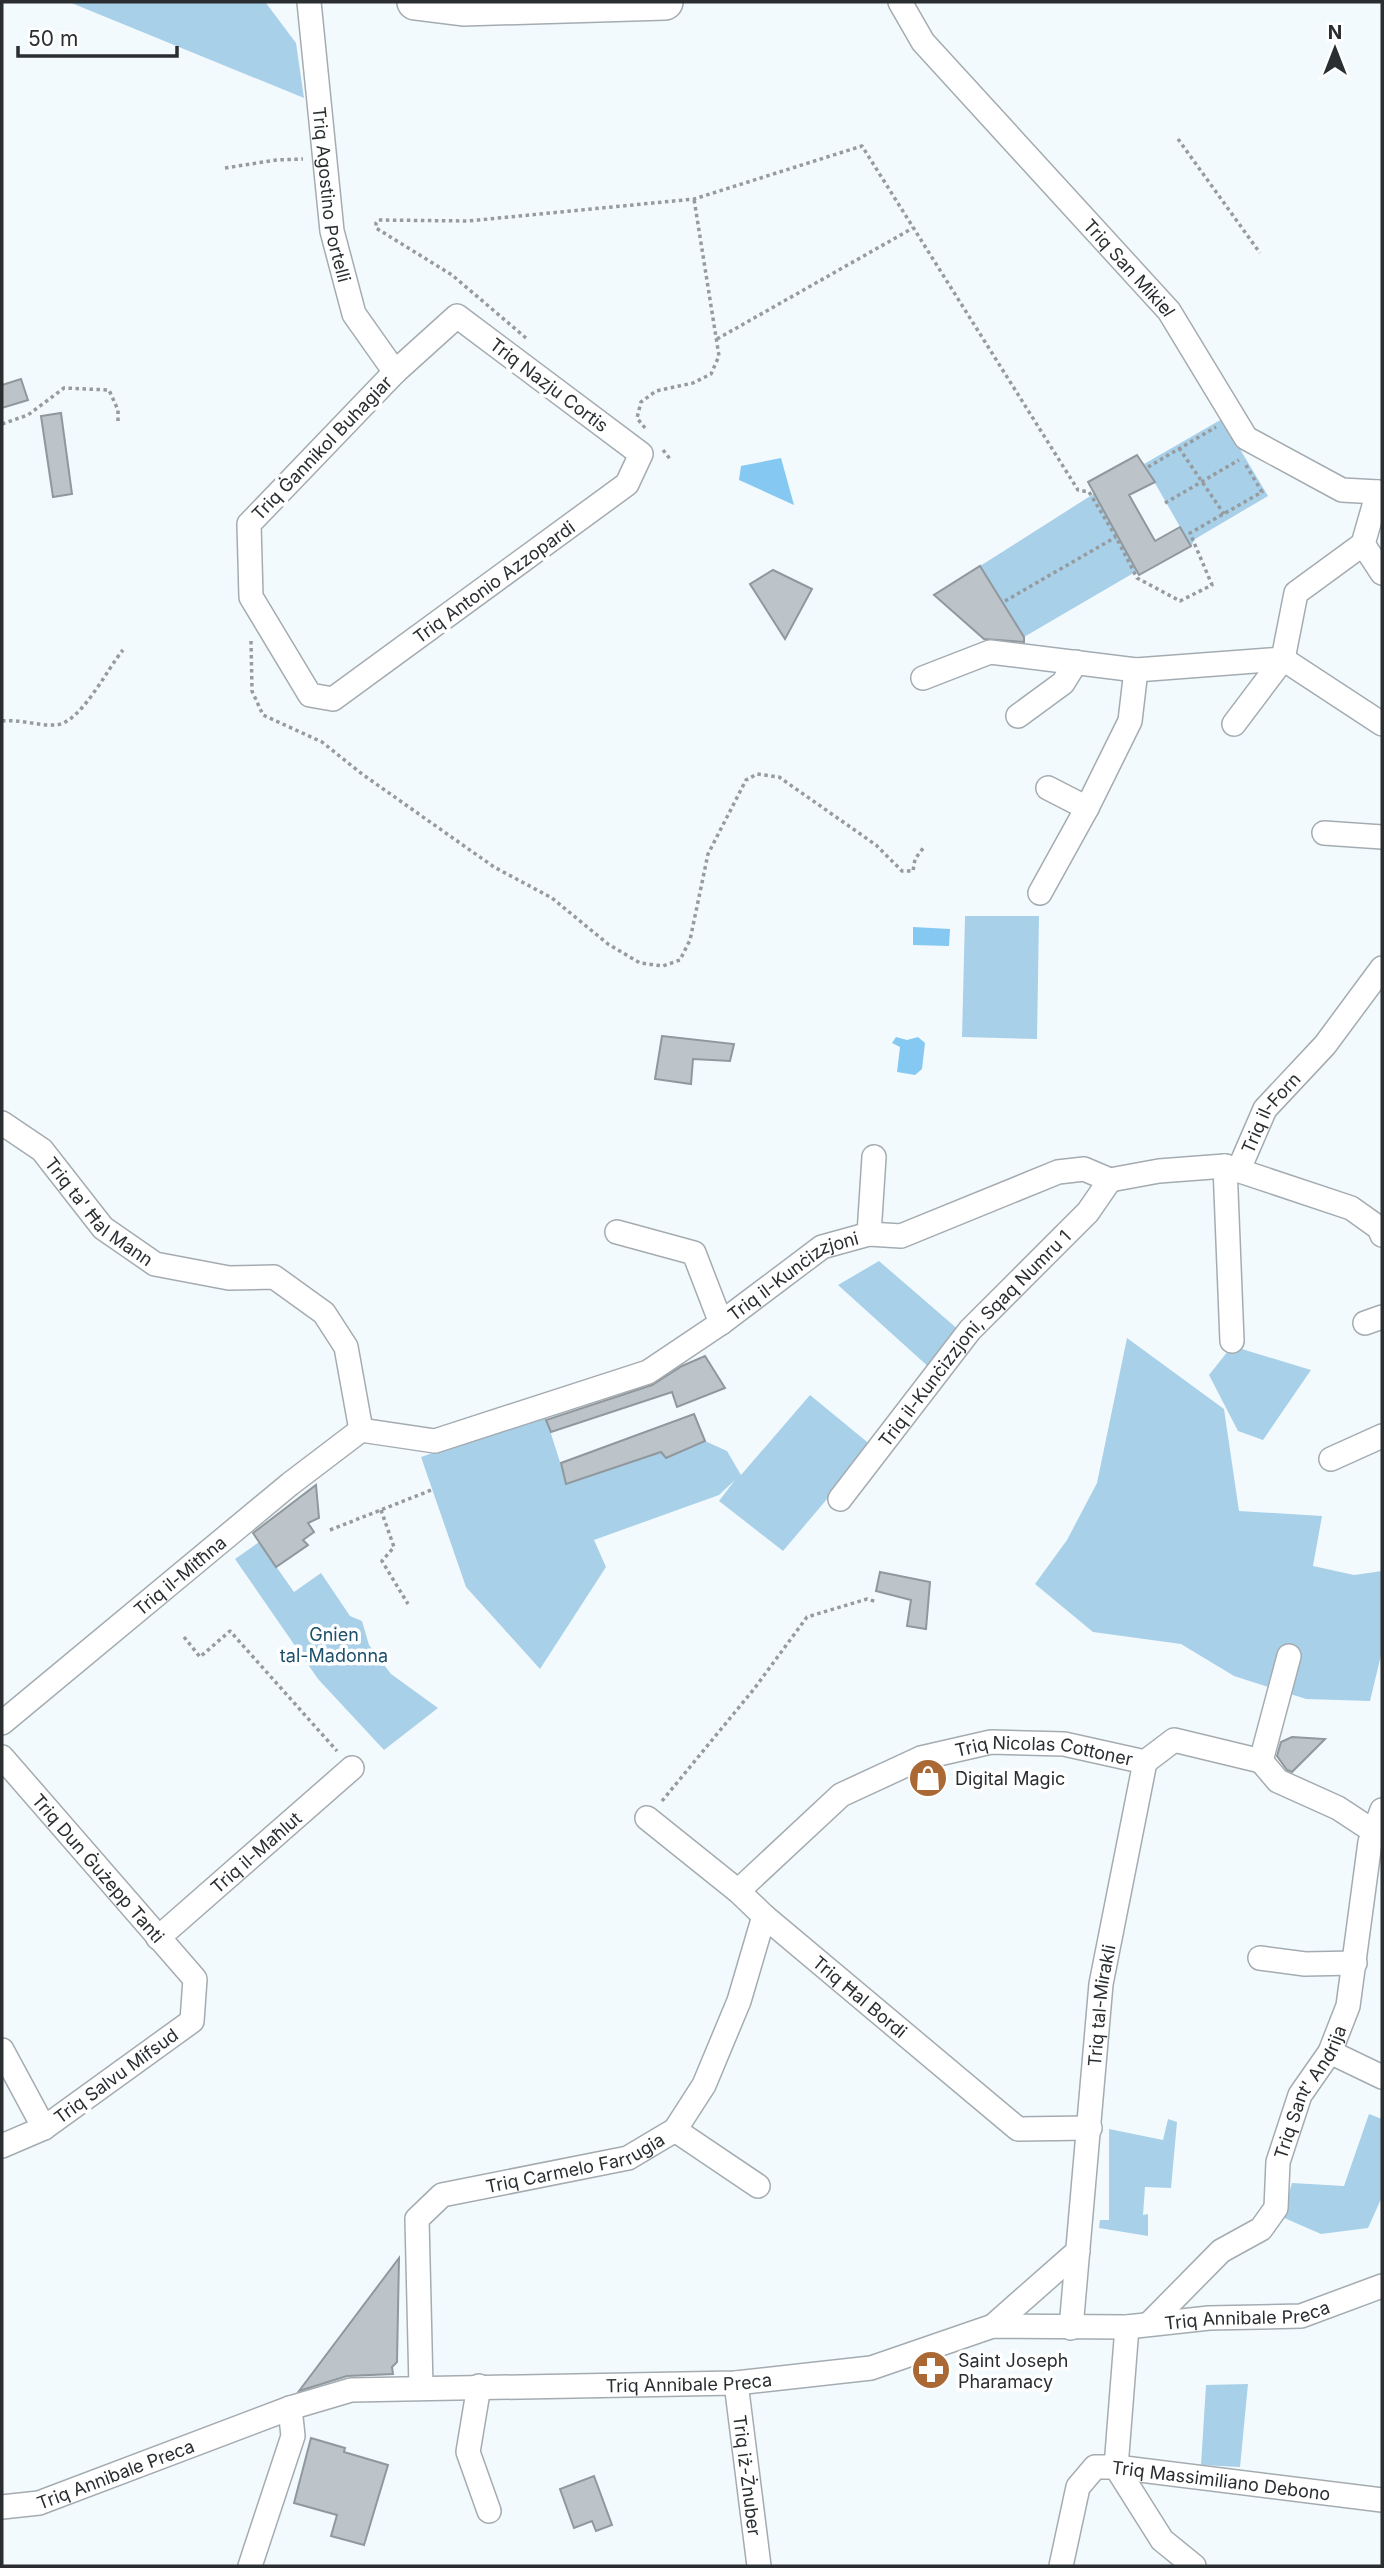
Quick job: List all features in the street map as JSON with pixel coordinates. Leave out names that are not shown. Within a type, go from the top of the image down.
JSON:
[{"type":"highway","points":[[415,2],[463,8],[665,2]]},
{"type":"street","name":"Triq Agostino Portelli","points":[[309,2],[332,231],[355,314],[395,372]]},
{"type":"street","name":"Triq San Mikiel","points":[[900,2],[923,42],[1169,311],[1246,439],[1342,490],[1380,490]]},
{"type":"street","name":"Triq Ġannikol Buhagiar","points":[[333,699],[310,695],[251,597],[249,524],[395,372],[457,316]]},
{"type":"street","name":"Triq Nazju Cortis","points":[[457,316],[652,451]]},
{"type":"street","name":"Triq Antonio Azzopardi","points":[[333,699],[628,484],[652,451]]},
{"type":"street","points":[[1234,724],[1283,659],[1296,593],[1363,544],[1380,490]]},
{"type":"street","points":[[1363,544],[1382,573]]},
{"type":"street","points":[[923,678],[990,652],[1136,670],[1283,659],[1382,724]]},
{"type":"street","points":[[1018,716],[1063,683],[1076,662]]},
{"type":"street","points":[[1040,893],[1087,808],[1130,721],[1136,670]]},
{"type":"street","points":[[1048,788],[1087,808]]},
{"type":"street","points":[[1324,833],[1382,837]]},
{"type":"street","name":"Triq il-Forn","points":[[1382,970],[1325,1045],[1265,1109],[1232,1168],[1351,1208],[1379,1228],[1382,1235]]},
{"type":"street","name":"Triq ta' Ħal Mann","points":[[2,1123],[42,1150],[103,1228],[155,1264],[229,1278],[274,1277],[324,1313],[345,1347],[361,1430]]},
{"type":"street","points":[[869,1234],[874,1157]]},
{"type":"street","points":[[1110,1181],[1158,1171],[1232,1168],[1232,1341]]},
{"type":"street","name":"Triq il-Kunċizzjoni","points":[[361,1430],[435,1441],[648,1372],[721,1323],[821,1247],[869,1234],[901,1236],[1058,1172],[1084,1169],[1110,1181]]},
{"type":"street","name":"Triq il-Kunċizzjoni, Sqaq Numru 1","points":[[840,1499],[970,1330],[1088,1212],[1110,1181]]},
{"type":"street","points":[[617,1231],[694,1253],[721,1323]]},
{"type":"street","name":"Triq il-Mitħna","points":[[2,1723],[290,1484],[361,1430]]},
{"type":"street","points":[[1331,1459],[1382,1436]]},
{"type":"street","points":[[1289,1656],[1261,1761],[1279,1781],[1338,1808],[1375,1839]]},
{"type":"street","name":"Triq Nicolas Cottoner","points":[[738,1891],[841,1795],[921,1758],[991,1742],[1064,1744],[1145,1762],[1174,1740],[1261,1761]]},
{"type":"street","name":"Triq Dun Ġużepp Tanti","points":[[2,1756],[195,1979]]},
{"type":"street","name":"Triq tal-Mirakli","points":[[1071,2328],[1101,1984],[1145,1762]]},
{"type":"street","name":"Triq il-Maħlut","points":[[158,1938],[352,1768]]},
{"type":"street","name":"Triq Sant' Andrija","points":[[1150,2323],[1221,2251],[1261,2229],[1276,2208],[1278,2162],[1300,2095],[1330,2052],[1348,2006],[1382,1810]]},
{"type":"street","name":"Triq Ħal Bordi","points":[[647,1818],[738,1891],[764,1916],[1018,2129],[1090,2128]]},
{"type":"street","name":"Triq Carmelo Farrugia","points":[[421,2387],[417,2219],[442,2195],[628,2158],[675,2130],[704,2085],[739,2001],[764,1916]]},
{"type":"street","points":[[1260,1958],[1305,1964],[1354,1962]]},
{"type":"street","name":"Triq Salvu Mifsud","points":[[2,2146],[44,2128],[192,2021],[195,1979]]},
{"type":"street","points":[[2,2050],[44,2128]]},
{"type":"street","points":[[1330,2052],[1382,2077]]},
{"type":"street","points":[[675,2130],[758,2186]]},
{"type":"street","points":[[993,2326],[1078,2251]]},
{"type":"street","name":"Triq Annibale Preca","points":[[2,2507],[39,2503],[290,2408],[351,2390],[736,2383],[870,2368],[993,2326],[1126,2327],[1209,2318],[1301,2316],[1382,2286]]},
{"type":"street","name":"Triq Massimiliano Debono","points":[[1126,2327],[1116,2467],[1382,2500]]},
{"type":"street","name":"Triq iż-Żnuber","points":[[736,2383],[759,2566]]},
{"type":"street","points":[[479,2386],[468,2452],[489,2511]]},
{"type":"street","points":[[250,2566],[293,2436],[290,2408]]},
{"type":"street","points":[[1061,2566],[1078,2487],[1094,2468],[1116,2467],[1162,2540],[1194,2566]]},
{"type":"path","points":[[1178,139],[1260,253]]},
{"type":"path","points":[[535,346],[452,275],[376,228],[378,220],[468,220],[694,199],[862,146],[1078,489],[1089,492],[1137,578],[1180,601],[1212,585],[1190,533],[1262,492],[1241,458],[1166,503]]},
{"type":"path","points":[[225,168],[276,160],[323,159]]},
{"type":"path","points":[[645,428],[637,418],[641,402],[656,391],[693,383],[711,374],[719,356],[694,199]]},
{"type":"path","points":[[718,339],[913,228]]},
{"type":"path","points":[[2,424],[28,415],[64,388],[109,390],[118,411],[118,423]]},
{"type":"path","points":[[1148,467],[1220,424]]},
{"type":"path","points":[[1179,448],[1224,514]]},
{"type":"path","points":[[652,451],[670,459]]},
{"type":"path","points":[[1005,601],[1116,537]]},
{"type":"path","points":[[251,638],[252,691],[263,715],[323,742],[362,774],[494,867],[552,898],[608,944],[640,962],[663,966],[680,960],[690,940],[708,855],[746,780],[757,774],[779,776],[876,845],[902,871],[913,872],[915,859],[924,847]]},
{"type":"path","points":[[2,721],[59,725],[83,709],[123,650]]},
{"type":"path","points":[[330,1530],[434,1489]]},
{"type":"path","points":[[381,1510],[394,1547],[382,1561],[408,1604]]},
{"type":"path","points":[[647,1818],[754,1689],[807,1617],[867,1599],[877,1602]]},
{"type":"path","points":[[184,1637],[200,1657],[230,1631],[352,1768]]},
{"type":"green space","points":[[69,2],[266,3],[296,43],[304,98]]},
{"type":"green space","points":[[1222,419],[1268,496],[1195,539],[1191,546],[1144,464]]},
{"type":"green space","points":[[1095,493],[1137,571],[1024,637],[980,566]]},
{"type":"green space","points":[[965,916],[1039,916],[1037,1039],[962,1037]]},
{"type":"green space","points":[[879,1261],[960,1331],[932,1370],[838,1285]]},
{"type":"green space","points":[[1127,1338],[1224,1409],[1239,1511],[1322,1516],[1313,1566],[1354,1575],[1382,1571],[1382,1651],[1370,1701],[1306,1699],[1234,1676],[1181,1644],[1093,1632],[1035,1584],[1067,1540],[1097,1483]]},
{"type":"green space","points":[[1232,1346],[1311,1370],[1263,1440],[1238,1431],[1209,1375]]},
{"type":"green space","points":[[810,1395],[872,1446],[783,1551],[719,1501],[735,1480],[719,1495],[594,1540],[606,1567],[540,1669],[466,1587],[421,1457],[545,1415],[567,1484],[661,1452],[666,1458],[705,1441],[727,1451],[741,1475]]},
{"type":"green space","name":"Gnien tal-Madonna","points":[[259,1542],[294,1592],[321,1573],[350,1616],[362,1621],[369,1645],[391,1674],[438,1708],[384,1750],[318,1679],[235,1559]]},
{"type":"green space","points":[[1369,2114],[1382,2119],[1382,2197],[1368,2228],[1321,2234],[1282,2217],[1292,2183],[1344,2186]]},
{"type":"green space","points":[[1168,2119],[1177,2122],[1171,2188],[1145,2187],[1143,2215],[1148,2214],[1148,2236],[1099,2228],[1100,2220],[1109,2220],[1109,2129],[1163,2140]]},
{"type":"green space","points":[[1248,2384],[1240,2467],[1201,2465],[1206,2385]]},
{"type":"shaded area","points":[[781,458],[794,505],[739,480],[741,466]]},
{"type":"shaded area","points":[[913,927],[950,929],[949,946],[913,945]]},
{"type":"shaded area","points":[[896,1037],[907,1040],[918,1037],[925,1043],[922,1069],[915,1075],[897,1072],[900,1047],[892,1043]]},
{"type":"building","points":[[21,379],[28,400],[2,408],[2,385]]},
{"type":"building","points":[[61,413],[72,494],[53,497],[41,416]]},
{"type":"building","points":[[1137,455],[1155,482],[1129,495],[1155,541],[1180,527],[1191,546],[1139,575],[1088,482]]},
{"type":"building","points":[[980,566],[1024,637],[1024,642],[984,639],[934,595]]},
{"type":"building","points":[[773,570],[812,589],[785,639],[750,584]]},
{"type":"building","points":[[662,1036],[734,1044],[730,1061],[693,1059],[691,1084],[655,1079]]},
{"type":"building","points":[[705,1356],[725,1388],[677,1407],[672,1392],[551,1432],[546,1420],[652,1385],[682,1366]]},
{"type":"building","points":[[694,1414],[705,1441],[666,1458],[661,1452],[566,1484],[561,1463]]},
{"type":"building","points":[[316,1485],[319,1518],[308,1523],[314,1532],[303,1540],[308,1545],[276,1567],[253,1533]]},
{"type":"building","points":[[880,1572],[930,1582],[926,1629],[907,1626],[911,1600],[876,1591]]},
{"type":"building","points":[[1292,1737],[1325,1739],[1292,1772],[1287,1770],[1277,1756],[1281,1742]]},
{"type":"building","points":[[399,2258],[397,2362],[392,2367],[393,2374],[347,2376],[299,2391]]},
{"type":"building","points":[[311,2438],[345,2448],[344,2452],[388,2465],[364,2545],[331,2536],[337,2515],[294,2503]]},
{"type":"building","points":[[594,2476],[612,2525],[596,2531],[592,2521],[574,2528],[560,2489]]},
{"type":"place","name":"Digital Magic","points":[[928,1778]]},
{"type":"place","name":"Saint Joseph Pharamacy","points":[[931,2370]]}]
